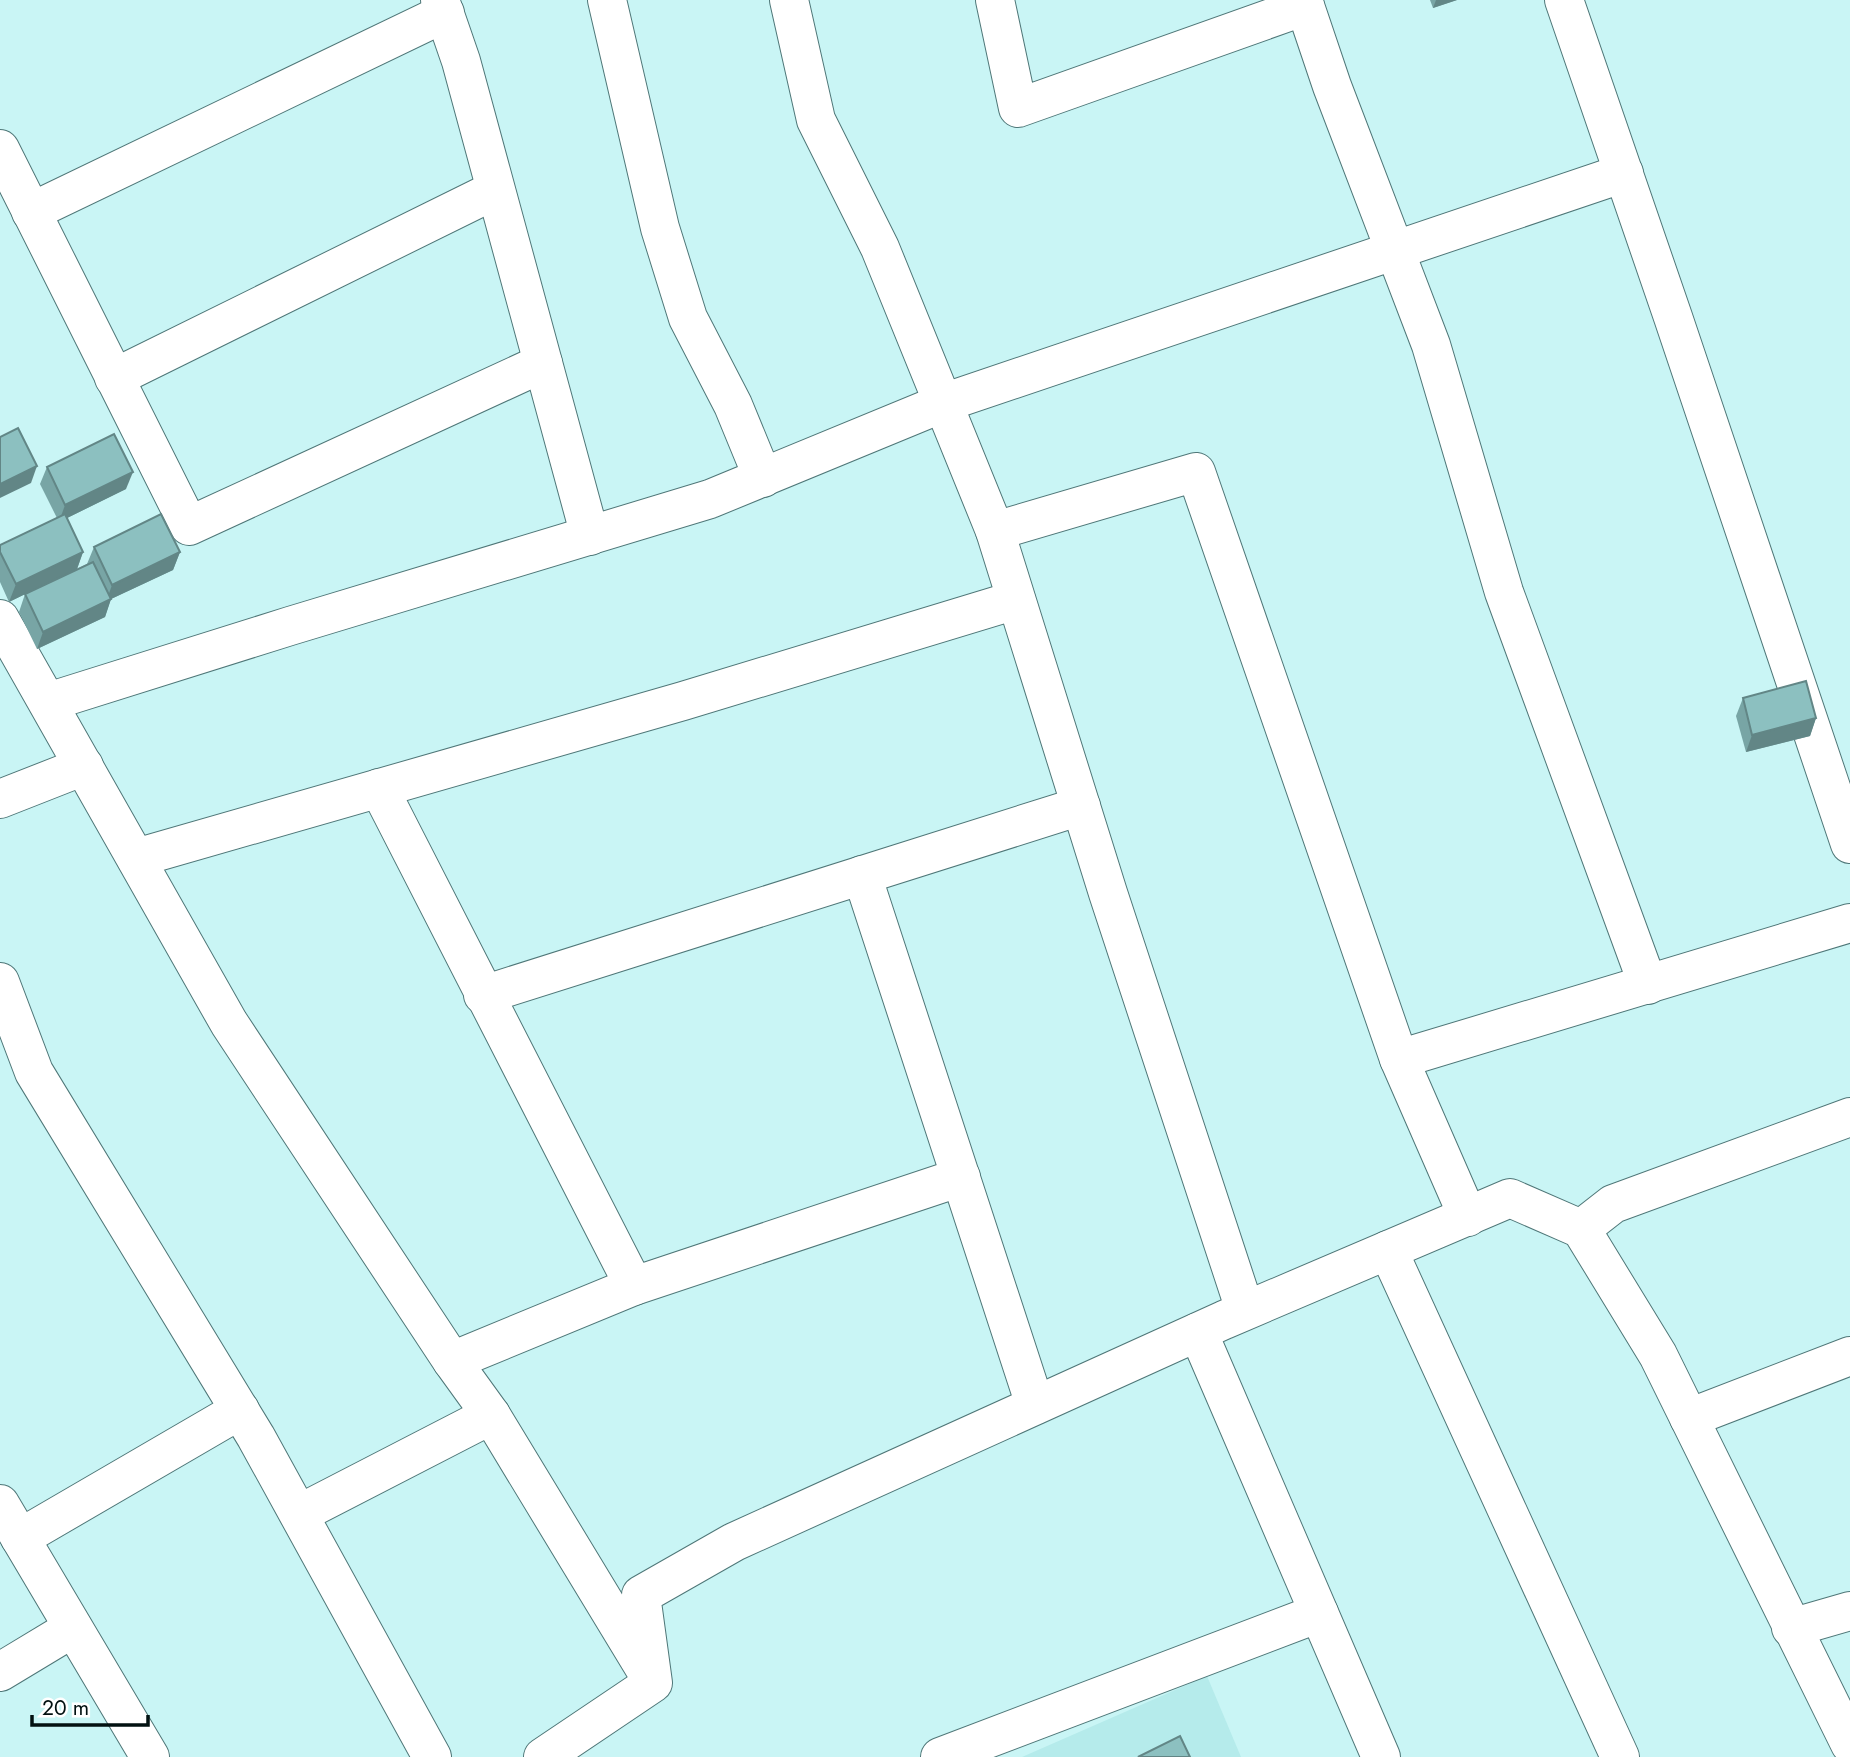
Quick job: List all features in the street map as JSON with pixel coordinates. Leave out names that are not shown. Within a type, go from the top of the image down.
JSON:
[{"type":"street","points":[[607,0],[660,228],[688,318],[733,405],[763,478]]},
{"type":"street","points":[[789,0],[816,120],[880,248],[995,531],[1081,806],[1245,1310]]},
{"type":"street","points":[[995,0],[1018,108],[1304,3],[1332,86],[1431,345],[1504,592],[1648,985]]},
{"type":"street","points":[[1564,0],[1850,844]]},
{"type":"street","points":[[31,212],[443,6],[461,61],[590,536]]},
{"type":"street","points":[[0,149],[188,526],[543,363]]},
{"type":"street","points":[[48,702],[710,499],[943,403],[1624,173]]},
{"type":"street","points":[[114,378],[495,190]]},
{"type":"street","points":[[995,531],[1196,472],[1399,1059],[1468,1217]]},
{"type":"street","points":[[136,858],[683,701],[1016,600]]},
{"type":"street","points":[[0,619],[229,1023],[452,1361],[491,1415],[653,1683]]},
{"type":"street","points":[[0,799],[84,766]]},
{"type":"street","points":[[379,789],[634,1286]]},
{"type":"street","points":[[483,995],[1081,806]]},
{"type":"street","points":[[862,875],[1035,1405]]},
{"type":"street","points":[[1399,1059],[1850,923]]},
{"type":"street","points":[[0,982],[34,1072],[240,1410],[432,1757]]},
{"type":"street","points":[[1581,1229],[1613,1204],[1850,1117]]},
{"type":"street","points":[[452,1361],[634,1286],[961,1177]]},
{"type":"street","points":[[653,1683],[641,1595],[734,1542],[1245,1310],[1510,1198],[1581,1229],[1658,1355],[1850,1744]]},
{"type":"street","points":[[1388,1250],[1620,1757]]},
{"type":"street","points":[[1198,1332],[1381,1757]]},
{"type":"street","points":[[1689,1418],[1850,1356]]},
{"type":"street","points":[[20,1538],[240,1410]]},
{"type":"street","points":[[299,1514],[491,1415]]},
{"type":"street","points":[[0,1504],[150,1757]]},
{"type":"street","points":[[1791,1628],[1850,1611]]},
{"type":"street","points":[[940,1757],[1319,1614]]},
{"type":"street","points":[[0,1672],[73,1628]]},
{"type":"street","points":[[544,1757],[653,1683]]},
{"type":"shaded area","points":[[1207,1676],[1241,1757],[1022,1757]]},
{"type":"building","points":[[18,428],[37,466],[0,484],[0,437]]},
{"type":"building","points":[[114,434],[133,472],[65,505],[47,467]]},
{"type":"building","points":[[65,514],[83,552],[16,584],[0,552],[0,545]]},
{"type":"building","points":[[161,514],[180,552],[112,585],[94,547]]},
{"type":"building","points":[[93,562],[111,599],[43,632],[25,594]]},
{"type":"building","points":[[1806,681],[1816,718],[1752,735],[1743,698]]},
{"type":"building","points":[[1180,1736],[1190,1757],[1138,1757]]}]
